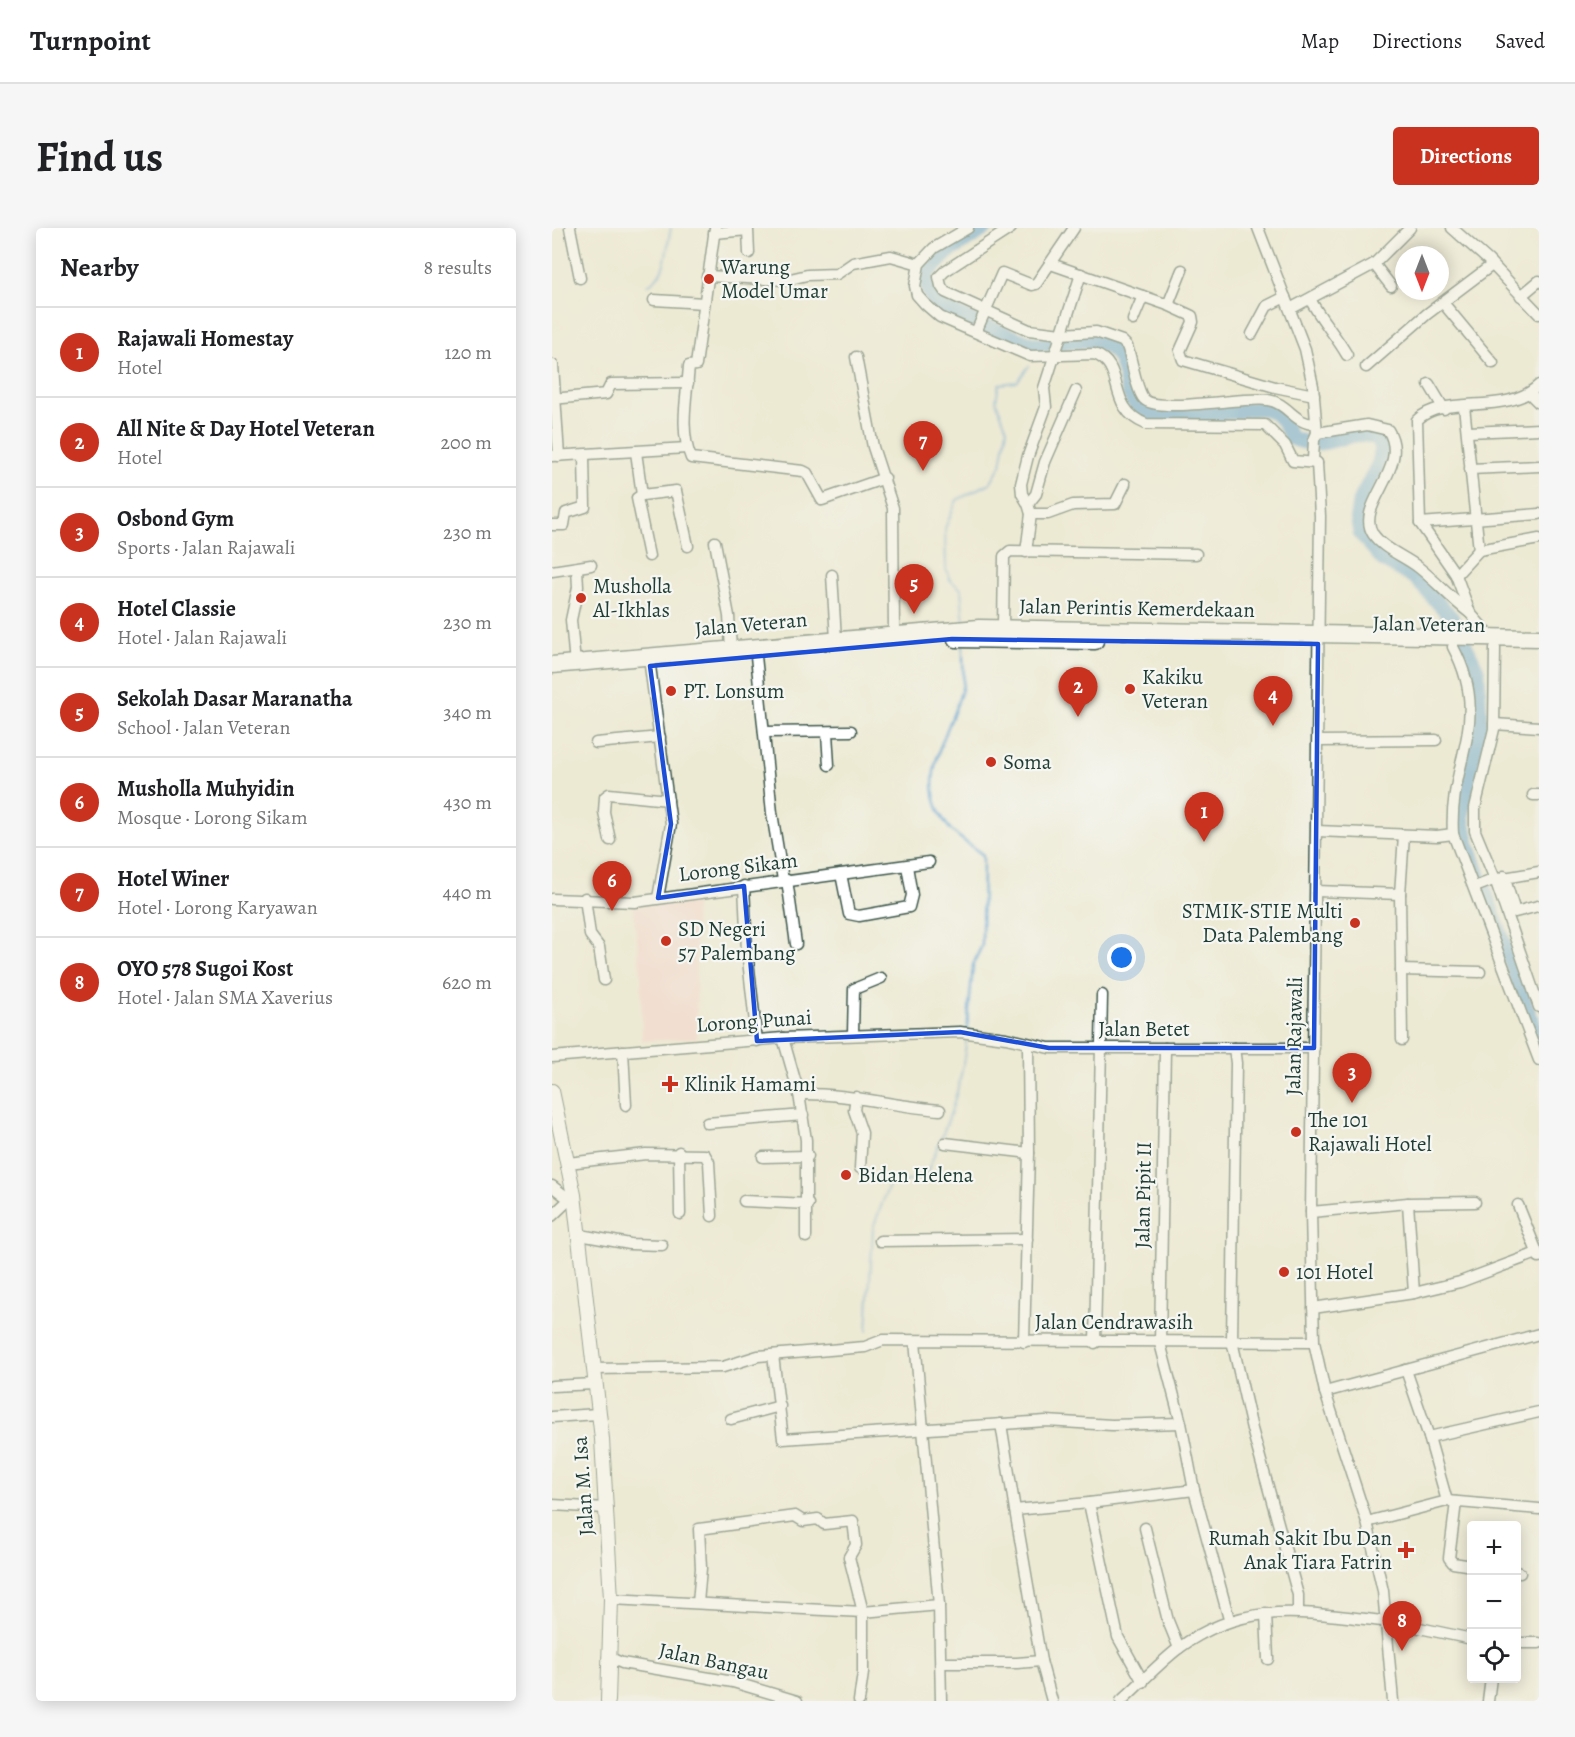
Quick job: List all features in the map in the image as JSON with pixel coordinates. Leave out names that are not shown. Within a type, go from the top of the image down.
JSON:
[{"type":"highway","name":"Jalan Veteran","points":[[552,665],[894,634],[953,634]]},
{"type":"highway","name":"Jalan Perintis Kemerdekaan","points":[[953,634],[1318,640]]},
{"type":"highway","name":"Jalan Veteran","points":[[552,675],[756,657],[953,634]]},
{"type":"highway","name":"Jalan Veteran","points":[[1318,640],[1455,643],[1539,638]]},
{"type":"highway","name":"Jalan Veteran","points":[[1489,642],[1539,650]]},
{"type":"main road","name":"Jalan M. Isa","points":[[552,1092],[568,1163],[580,1235],[594,1369],[611,1599],[608,1701]]},
{"type":"street","points":[[570,228],[580,278]]},
{"type":"street","points":[[968,228],[934,248],[919,264],[915,286],[921,300],[940,317],[977,330],[1025,354],[1103,356],[1112,369],[1119,398],[1133,416],[1146,424],[1265,425],[1285,445],[1293,461],[1315,462]]},
{"type":"street","points":[[1011,228],[939,277],[945,292],[985,313],[1021,328],[1060,337],[1096,332],[1122,341],[1133,360],[1144,399],[1157,405],[1182,406],[1271,400],[1316,432],[1367,425],[1388,430],[1395,441],[1396,451],[1373,506],[1370,519],[1373,533],[1389,549],[1417,566],[1470,614],[1489,642],[1494,724],[1475,808],[1475,831],[1515,912],[1538,906]]},
{"type":"street","points":[[977,330],[1002,273],[1034,285],[1051,264],[1074,228]]},
{"type":"street","name":"Jalan Rajawali","points":[[1258,228],[1305,349],[1314,395],[1316,432],[1319,741],[1311,1212],[1314,1342],[1325,1392],[1367,1522],[1387,1633],[1393,1701]]},
{"type":"street","points":[[1290,309],[1374,264],[1410,228]]},
{"type":"street","points":[[1452,228],[1492,265],[1539,314]]},
{"type":"street","points":[[749,253],[748,230],[715,230],[696,365],[689,366],[685,416],[687,448],[693,460],[803,471],[807,473],[822,500],[885,478]]},
{"type":"street","points":[[707,276],[786,280],[837,274],[853,263],[885,256],[919,264]]},
{"type":"street","points":[[1051,264],[1168,304],[1193,319],[1180,351],[1183,360],[1275,387],[1314,395]]},
{"type":"street","points":[[1374,264],[1390,286]]},
{"type":"street","points":[[1366,367],[1428,314],[1492,265]]},
{"type":"street","points":[[1168,304],[1182,270]]},
{"type":"street","points":[[1081,274],[1044,390],[1046,407],[1022,484],[1022,497],[1030,509],[1048,514],[1073,505],[1115,504],[1125,484]]},
{"type":"street","points":[[1521,296],[1539,280]]},
{"type":"street","points":[[1133,320],[1143,296]]},
{"type":"street","points":[[1252,334],[1267,306],[1285,297]]},
{"type":"street","points":[[1310,299],[1323,324],[1332,330],[1347,355]]},
{"type":"street","points":[[654,300],[704,303]]},
{"type":"street","points":[[1444,304],[1493,363]]},
{"type":"street","points":[[856,357],[873,447],[893,508],[894,634]]},
{"type":"street","points":[[552,365],[555,456],[687,448]]},
{"type":"street","points":[[554,399],[606,394],[610,384],[688,383]]},
{"type":"street","points":[[1429,384],[1444,409]]},
{"type":"street","points":[[1470,614],[1456,576],[1420,523],[1417,420],[1444,409],[1508,402],[1530,394],[1539,385]]},
{"type":"street","points":[[1026,552],[1030,509],[1045,462],[1076,391]]},
{"type":"street","points":[[1530,394],[1539,403]]},
{"type":"street","points":[[1182,406],[1182,423]]},
{"type":"street","points":[[1464,406],[1479,550]]},
{"type":"street","points":[[1468,432],[1539,429]]},
{"type":"street","points":[[636,452],[642,495]]},
{"type":"street","points":[[552,525],[565,524],[566,513],[585,507],[584,455]]},
{"type":"street","points":[[1470,469],[1539,466]]},
{"type":"street","points":[[649,556],[637,498],[642,495],[676,490],[688,546]]},
{"type":"street","points":[[1420,523],[1474,517],[1539,514]]},
{"type":"street","points":[[1456,576],[1479,550],[1539,539]]},
{"type":"street","points":[[715,542],[729,616],[731,649]]},
{"type":"street","points":[[1004,634],[1004,556],[1010,551],[1196,554]]},
{"type":"street","points":[[552,571],[591,565]]},
{"type":"street","points":[[575,663],[570,620],[578,587],[577,568]]},
{"type":"street","points":[[832,574],[836,639]]},
{"type":"street","points":[[1455,643],[1466,676],[1472,708],[1452,815],[1453,834],[1477,886],[1539,1060]]},
{"type":"street","points":[[756,657],[772,813],[796,944]]},
{"type":"street","points":[[650,666],[671,831],[658,898]]},
{"type":"street","points":[[1494,724],[1539,727]]},
{"type":"street","points":[[764,732],[851,731]]},
{"type":"street","points":[[827,733],[829,765]]},
{"type":"street","points":[[596,743],[660,737]]},
{"type":"street","points":[[1319,741],[1436,740]]},
{"type":"street","points":[[610,840],[604,812],[605,797],[609,794],[668,800]]},
{"type":"street","points":[[1317,831],[1438,836],[1453,834]]},
{"type":"street","points":[[1402,1040],[1400,894],[1404,835]]},
{"type":"street","name":"Lorong Sikam","points":[[552,899],[585,898],[625,903],[929,862]]},
{"type":"street","points":[[841,874],[849,914],[868,915],[909,907],[912,896],[907,866]]},
{"type":"street","points":[[1477,886],[1498,879],[1539,872]]},
{"type":"street","points":[[1498,879],[1539,1007]]},
{"type":"street","points":[[744,886],[747,951],[757,1041]]},
{"type":"street","points":[[1316,891],[1400,894]]},
{"type":"street","points":[[585,898],[590,935],[599,947],[604,980]]},
{"type":"street","points":[[1401,970],[1480,972]]},
{"type":"street","points":[[853,1034],[854,989],[881,978]]},
{"type":"street","points":[[1095,1342],[1102,995]]},
{"type":"street","name":"Lorong Punai","points":[[552,1057],[783,1038],[853,1034],[975,1032]]},
{"type":"street","name":"Jalan Betet","points":[[975,1032],[1028,1045],[1100,1049],[1314,1048]]},
{"type":"street","points":[[783,1038],[799,1094],[808,1156],[806,1237]]},
{"type":"street","points":[[1024,1342],[1029,1153],[1028,1045]]},
{"type":"street","name":"Jalan Pipit II","points":[[1165,1048],[1160,1343],[1181,1423],[1194,1490],[1229,1619]]},
{"type":"street","points":[[1234,1048],[1236,1063],[1232,1341],[1252,1429],[1298,1595],[1298,1612]]},
{"type":"street","points":[[622,1051],[626,1105]]},
{"type":"street","points":[[799,1094],[856,1097],[908,1107],[940,1110]]},
{"type":"street","points":[[856,1097],[854,1110],[862,1133],[860,1168]]},
{"type":"street","points":[[707,1123],[803,1115]]},
{"type":"street","points":[[945,1143],[1029,1153]]},
{"type":"street","points":[[568,1163],[679,1152],[703,1154],[708,1158],[712,1216]]},
{"type":"street","points":[[679,1152],[680,1214]]},
{"type":"street","points":[[763,1158],[808,1156]]},
{"type":"street","points":[[552,1186],[572,1197],[552,1216]]},
{"type":"street","points":[[744,1201],[808,1204]]},
{"type":"street","points":[[1311,1212],[1408,1203],[1475,1202]]},
{"type":"street","points":[[1408,1203],[1414,1293]]},
{"type":"street","points":[[1313,1308],[1414,1293],[1460,1282],[1538,1255],[1518,1205]]},
{"type":"street","points":[[580,1235],[630,1244],[662,1245]]},
{"type":"street","points":[[880,1241],[1027,1239]]},
{"type":"street","points":[[1325,1392],[1539,1334]]},
{"type":"street","name":"Jalan Cendrawasih","points":[[594,1369],[723,1367],[751,1358],[865,1347],[883,1340],[1314,1342]]},
{"type":"street","points":[[915,1341],[939,1605],[941,1701]]},
{"type":"street","points":[[773,1355],[783,1439],[1046,1421],[1112,1425],[1181,1423]]},
{"type":"street","points":[[1406,1370],[1452,1502],[1449,1558],[1453,1563],[1467,1565]]},
{"type":"street","points":[[552,1386],[595,1384]]},
{"type":"street","points":[[732,1419],[780,1406]]},
{"type":"street","points":[[1429,1437],[1539,1412]]},
{"type":"street","points":[[552,1417],[598,1414]]},
{"type":"street","points":[[1001,1424],[1041,1661],[1052,1701]]},
{"type":"street","points":[[1015,1510],[1194,1490]]},
{"type":"street","points":[[1367,1522],[1452,1502],[1539,1509]]},
{"type":"street","points":[[1089,1503],[1118,1637],[1143,1682]]},
{"type":"street","points":[[552,1505],[606,1508]]},
{"type":"street","points":[[698,1603],[701,1568],[699,1529],[795,1516],[803,1521],[818,1519],[825,1524],[853,1521],[856,1545],[849,1557],[862,1612],[863,1673],[859,1701]]},
{"type":"street","points":[[1145,1528],[1168,1621],[1179,1648]]},
{"type":"street","points":[[611,1599],[862,1612],[939,1605]]},
{"type":"street","points":[[1120,1701],[1179,1648],[1229,1619],[1266,1613],[1298,1612],[1384,1621],[1467,1638]]},
{"type":"street","points":[[1266,1613],[1268,1659]]},
{"type":"street","points":[[1521,1643],[1539,1643]]},
{"type":"street","points":[[942,1663],[1041,1661]]},
{"type":"street","name":"Jalan Bangau","points":[[608,1664],[622,1663],[733,1682],[797,1701]]},
{"type":"street","points":[[1488,1701],[1490,1683]]},
{"type":"highlighted area","points":[[952,639],[1318,644],[1314,1048],[1049,1048],[960,1032],[757,1041],[744,886],[658,898],[671,824],[650,666]]},
{"type":"shaded area","name":"SD Negeri 57 Palembang","points":[[695,902],[697,1038],[642,1041],[641,977],[633,905]]},
{"type":"waterway","points":[[647,285],[654,281],[663,268],[671,228]]},
{"type":"waterway","points":[[986,228],[947,253],[926,275],[929,291],[937,304],[984,326],[1035,344],[1049,345],[1087,341],[1109,347],[1118,356],[1133,401],[1142,410],[1156,415],[1195,415],[1261,409],[1275,413],[1285,424],[1291,438],[1305,442],[1327,442],[1356,435],[1379,439],[1382,449],[1379,463],[1359,502],[1357,516],[1360,533],[1383,560],[1415,578],[1452,618],[1478,671],[1480,726],[1462,816],[1468,844],[1539,1041]]},
{"type":"waterway","points":[[1034,352],[1036,345]]},
{"type":"waterway","points":[[964,623],[961,589],[950,580],[946,569],[945,528],[957,500],[990,483],[1001,465],[1007,429],[996,401],[999,384],[1017,382],[1029,366]]},
{"type":"waterway","points":[[963,646],[962,687],[941,744],[933,779],[934,796],[940,813],[951,830],[983,855],[982,945],[973,965],[967,1030]]},
{"type":"waterway","points":[[867,1331],[873,1228],[889,1185],[925,1177],[957,1092],[967,1036]]},
{"type":"place","name":"Warung Model Umar","points":[[709,279]]},
{"type":"place","name":"Hotel Winer","points":[[923,471]]},
{"type":"place","name":"Musholla Al-Ikhlas","points":[[581,598]]},
{"type":"place","name":"Sekolah Dasar Maranatha","points":[[914,614]]},
{"type":"place","name":"Kakiku Veteran","points":[[1130,689]]},
{"type":"place","name":"PT. Lonsum","points":[[671,691]]},
{"type":"place","name":"All Nite & Day Hotel Veteran","points":[[1078,717]]},
{"type":"place","name":"Hotel Classie","points":[[1273,726]]},
{"type":"place","name":"Soma","points":[[991,762]]},
{"type":"place","name":"Rajawali Homestay","points":[[1204,842]]},
{"type":"place","name":"Musholla Muhyidin","points":[[612,911]]},
{"type":"place","name":"STMIK-STIE Multi Data Palembang","points":[[1355,923]]},
{"type":"place","name":"SD Negeri 57 Palembang","points":[[666,941]]},
{"type":"place","name":"Klinik Hamami","points":[[670,1084]]},
{"type":"place","name":"Osbond Gym","points":[[1352,1103]]},
{"type":"place","name":"The 101 Rajawali Hotel","points":[[1296,1132]]},
{"type":"place","name":"Bidan Helena","points":[[846,1175]]},
{"type":"place","name":"101 Hotel","points":[[1284,1272]]},
{"type":"place","name":"Rumah Sakit Ibu Dan Anak Tiara Fatrin","points":[[1406,1550]]},
{"type":"place","name":"OYO 578 Sugoi Kost","points":[[1402,1651]]}]
